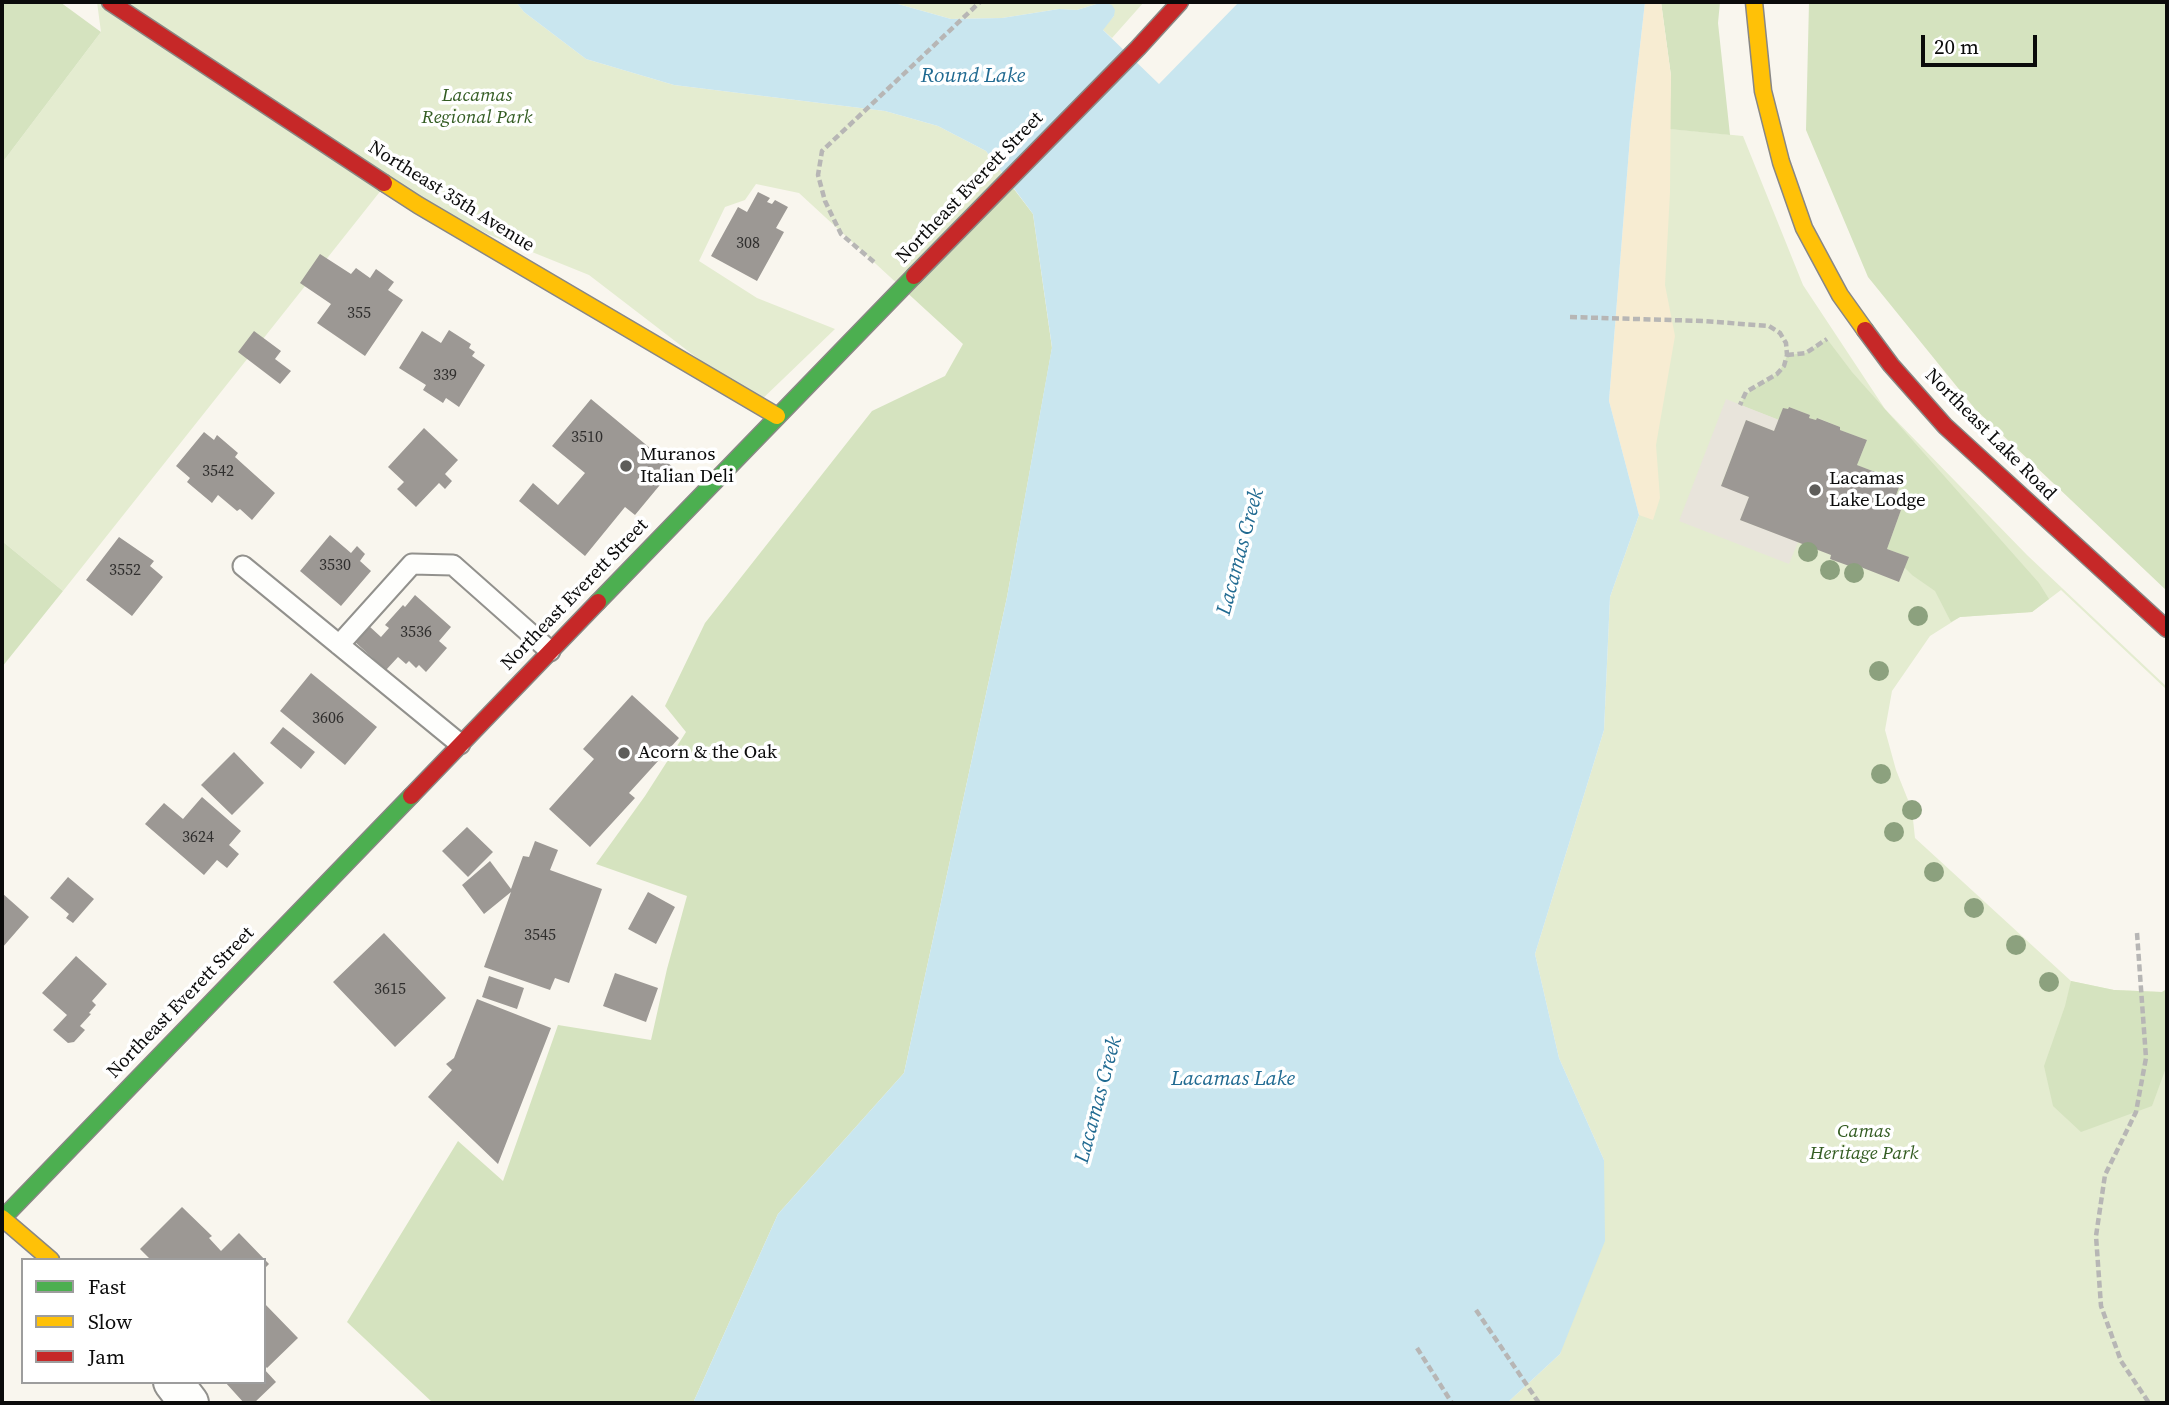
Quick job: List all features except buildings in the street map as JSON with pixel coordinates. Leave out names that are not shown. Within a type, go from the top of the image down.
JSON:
[{"type":"main road","name":"Northeast 35th Avenue","points":[[110,2],[418,205],[777,416]]},
{"type":"main road","name":"Northeast Everett Street","points":[[2,1219],[1180,2]]},
{"type":"main road","name":"Northeast Lake Road","points":[[1754,2],[1763,90],[1781,162],[1804,228],[1840,295],[1891,365],[1945,426],[2167,629]]},
{"type":"main road","points":[[2,1219],[49,1258]]},
{"type":"street","points":[[175,1384],[189,1403]]},
{"type":"lane","points":[[339,645],[412,564],[453,565],[550,651]]},
{"type":"lane","points":[[243,566],[460,744]]},
{"type":"path","points":[[902,288],[841,233],[825,201],[818,175],[822,151],[980,2]]},
{"type":"path","points":[[1570,317],[1769,326],[1780,333],[1786,343],[1784,366],[1777,374],[1746,392],[1740,405]]},
{"type":"path","points":[[2137,933],[2146,1058],[2136,1112],[2105,1175],[2096,1236],[2101,1306],[2121,1361],[2149,1403]]},
{"type":"path","points":[[1476,1310],[1539,1403]]},
{"type":"path","points":[[1417,1348],[1452,1403]]},
{"type":"green space","points":[[2,2],[60,2],[101,32],[2,163]]},
{"type":"green space","name":"Lacamas Regional Park","points":[[97,2],[516,2],[524,12],[586,59],[674,85],[885,111],[938,126],[986,151],[1007,180],[902,288],[799,193],[756,184],[745,200],[725,207],[699,261],[757,298],[835,329],[757,404],[589,275],[490,235],[386,184],[63,591],[2,541],[2,163],[101,32]]},
{"type":"green space","points":[[891,2],[1103,2],[1077,10],[1059,9],[1002,18],[951,19]]},
{"type":"green space","points":[[1103,2],[1144,2],[1112,38],[1102,29],[1114,16]]},
{"type":"green space","points":[[1661,2],[1720,2],[1718,23],[1730,135],[1669,129],[1671,76]]},
{"type":"green space","points":[[1809,2],[2167,2],[2167,591],[1975,409],[1868,277],[1806,130]]},
{"type":"green space","name":"Camas Heritage Park","points":[[1631,125],[1743,136],[1803,285],[1885,409],[2027,555],[2167,687],[2167,690],[2061,590],[2032,612],[1960,617],[1930,636],[1892,691],[1885,730],[1896,770],[1912,810],[1915,838],[2071,981],[2114,990],[2162,992],[2167,989],[2167,1403],[1507,1403],[1560,1354],[1604,1160],[1559,1058],[1535,954],[1604,730],[1610,597],[1639,515]]},
{"type":"green space","points":[[1007,180],[1033,214],[1052,348],[1007,597],[904,1073],[778,1214],[693,1403],[433,1403],[347,1322],[458,1141],[503,1181],[558,1025],[651,1040],[687,896],[596,864],[645,796],[686,732],[665,706],[705,623],[872,411],[945,376],[963,344],[902,288]]},
{"type":"green space","points":[[1827,339],[1852,372],[2039,583],[2049,599],[2032,612],[1960,617],[1951,622],[1935,591],[1904,567],[1908,557],[1887,549],[1901,510],[1892,506],[1901,482],[1857,465],[1867,440],[1818,418],[1809,418],[1810,415],[1789,407],[1779,420],[1740,405],[1752,390],[1778,372],[1787,355],[1806,353]]},
{"type":"green space","points":[[2,541],[63,591],[2,667]]},
{"type":"green space","points":[[2071,981],[2114,990],[2162,992],[2167,989],[2167,1065],[2152,1106],[2081,1132],[2053,1106],[2044,1066]]},
{"type":"sand","points":[[1645,2],[1661,2],[1671,76],[1670,192],[1665,285],[1675,336],[1656,445],[1660,498],[1653,520],[1639,515],[1609,401],[1631,125]]},
{"type":"shaded area","points":[[1726,399],[1779,420],[1774,431],[1746,420],[1721,485],[1749,497],[1740,520],[1798,542],[1789,564],[1679,521]]},
{"type":"water","name":"Lacamas Lake","points":[[516,2],[891,2],[951,19],[1002,18],[1059,9],[1077,10],[1103,2],[1112,5],[1115,10],[1114,16],[1103,30],[1159,84],[1239,2],[1645,2],[1631,125],[1609,401],[1639,515],[1610,597],[1604,730],[1535,954],[1559,1058],[1604,1160],[1605,1241],[1560,1354],[1507,1403],[693,1403],[778,1214],[904,1073],[1007,597],[1052,347],[1033,214],[986,151],[938,126],[885,111],[674,85],[586,59],[524,12]]},
{"type":"traffic: fast","points":[[598,602],[914,276]]},
{"type":"traffic: fast","points":[[2,1219],[411,796]]},
{"type":"traffic: slow","points":[[1754,2],[1763,91],[1781,162],[1804,228],[1840,295],[1865,330]]},
{"type":"traffic: slow","points":[[384,183],[777,416]]},
{"type":"traffic: slow","points":[[2,1218],[49,1258]]},
{"type":"traffic: jam","points":[[110,2],[384,183]]},
{"type":"traffic: jam","points":[[914,276],[1180,2]]},
{"type":"traffic: jam","points":[[1865,330],[1891,365],[1945,426],[2167,629]]},
{"type":"traffic: jam","points":[[411,796],[598,602]]},
{"type":"place","name":"Muranos Italian Deli","points":[[626,466]]},
{"type":"place","name":"Lacamas Lake Lodge","points":[[1815,490]]},
{"type":"place","name":"Acorn & the Oak","points":[[624,753]]},
{"type":"water label","name":"Round Lake","points":[[973,77]]},
{"type":"water label","name":"Lacamas Creek","points":[[1241,552]]},
{"type":"water label","name":"Lacamas Creek","points":[[1099,1100]]}]
